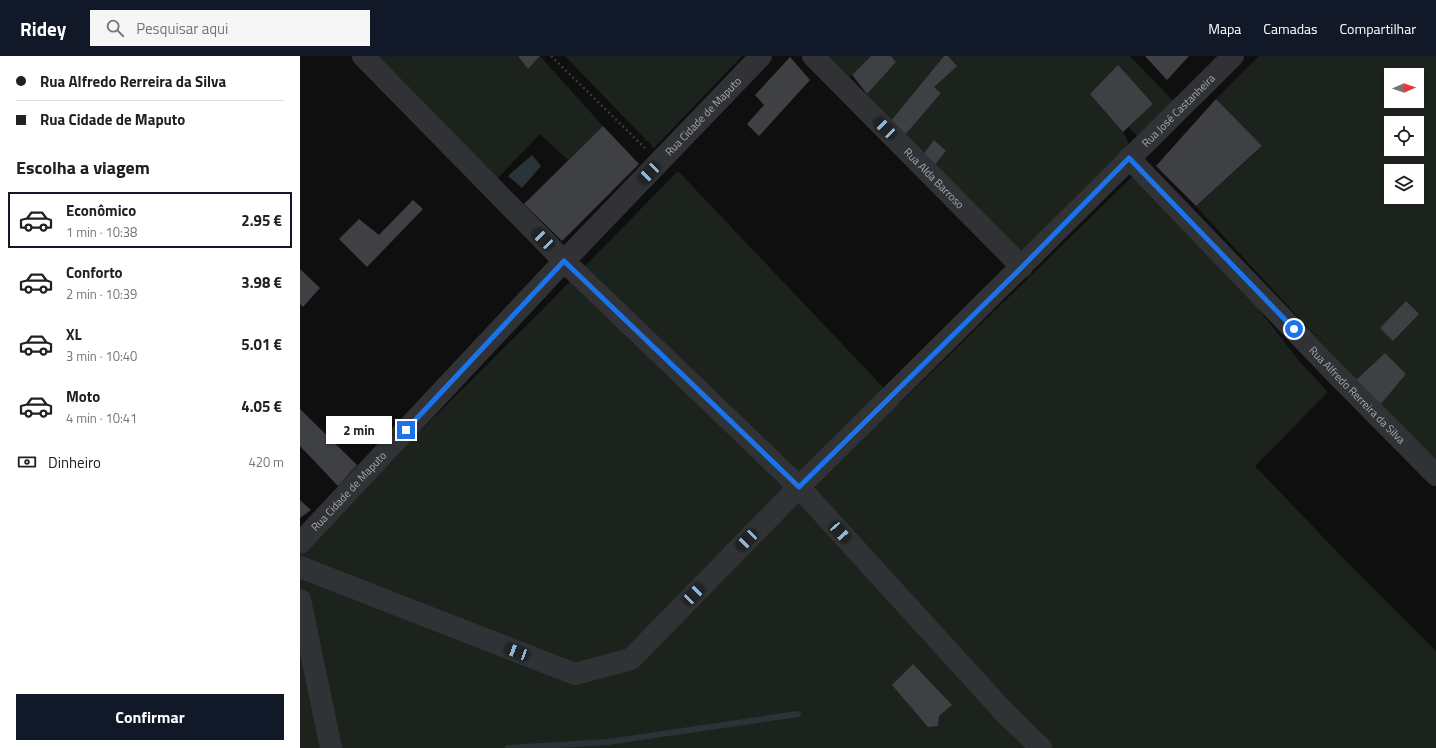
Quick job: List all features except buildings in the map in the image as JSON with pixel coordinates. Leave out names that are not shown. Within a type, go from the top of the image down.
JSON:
[{"type":"street","points":[[363,56],[564,261],[799,487],[1005,713],[1042,748]]},
{"type":"street","name":"Rua Cidade de Maputo","points":[[300,542],[564,261],[761,56]]},
{"type":"street","name":"Rua Alda Barroso","points":[[813,56],[1022,267]]},
{"type":"street","name":"Rua José Castanheira","points":[[300,567],[575,674],[631,659],[799,487],[1233,56]]},
{"type":"street","name":"Rua Alfredo Rerreira da Silva","points":[[1129,158],[1337,375],[1436,475]]},
{"type":"street","points":[[300,600],[331,748]]},
{"type":"path","points":[[551,56],[659,162]]},
{"type":"shaded area","points":[[363,56],[518,56],[528,68],[540,56],[603,126],[568,160],[540,134],[490,186]]},
{"type":"shaded area","points":[[565,56],[742,56],[654,148]]},
{"type":"shaded area","points":[[819,56],[871,56],[841,84]]},
{"type":"shaded area","points":[[891,56],[944,56],[885,128],[867,94],[896,62]]},
{"type":"shaded area","points":[[948,56],[1130,56],[1174,102],[1144,144],[1129,127],[1153,104],[1091,94],[1123,132],[1134,154],[1022,267],[929,172],[945,152],[934,140],[918,161],[899,142],[941,93],[934,87]]},
{"type":"shaded area","points":[[1259,56],[1436,56],[1436,482],[1380,405],[1406,374],[1385,353],[1356,380],[1196,206],[1262,147],[1216,99]]},
{"type":"shaded area","points":[[532,155],[541,166],[522,188],[508,176]]},
{"type":"shaded area","points":[[678,171],[899,404],[1134,175],[1215,253],[1300,362],[1328,392],[1255,466],[1342,557],[1436,651],[1436,748],[300,748],[300,551],[544,308]]},
{"type":"waterway","points":[[508,748],[608,742],[798,714]]},
{"type":"route","points":[[406,430],[564,261],[799,487],[1022,267],[1129,158],[1294,329]]}]
